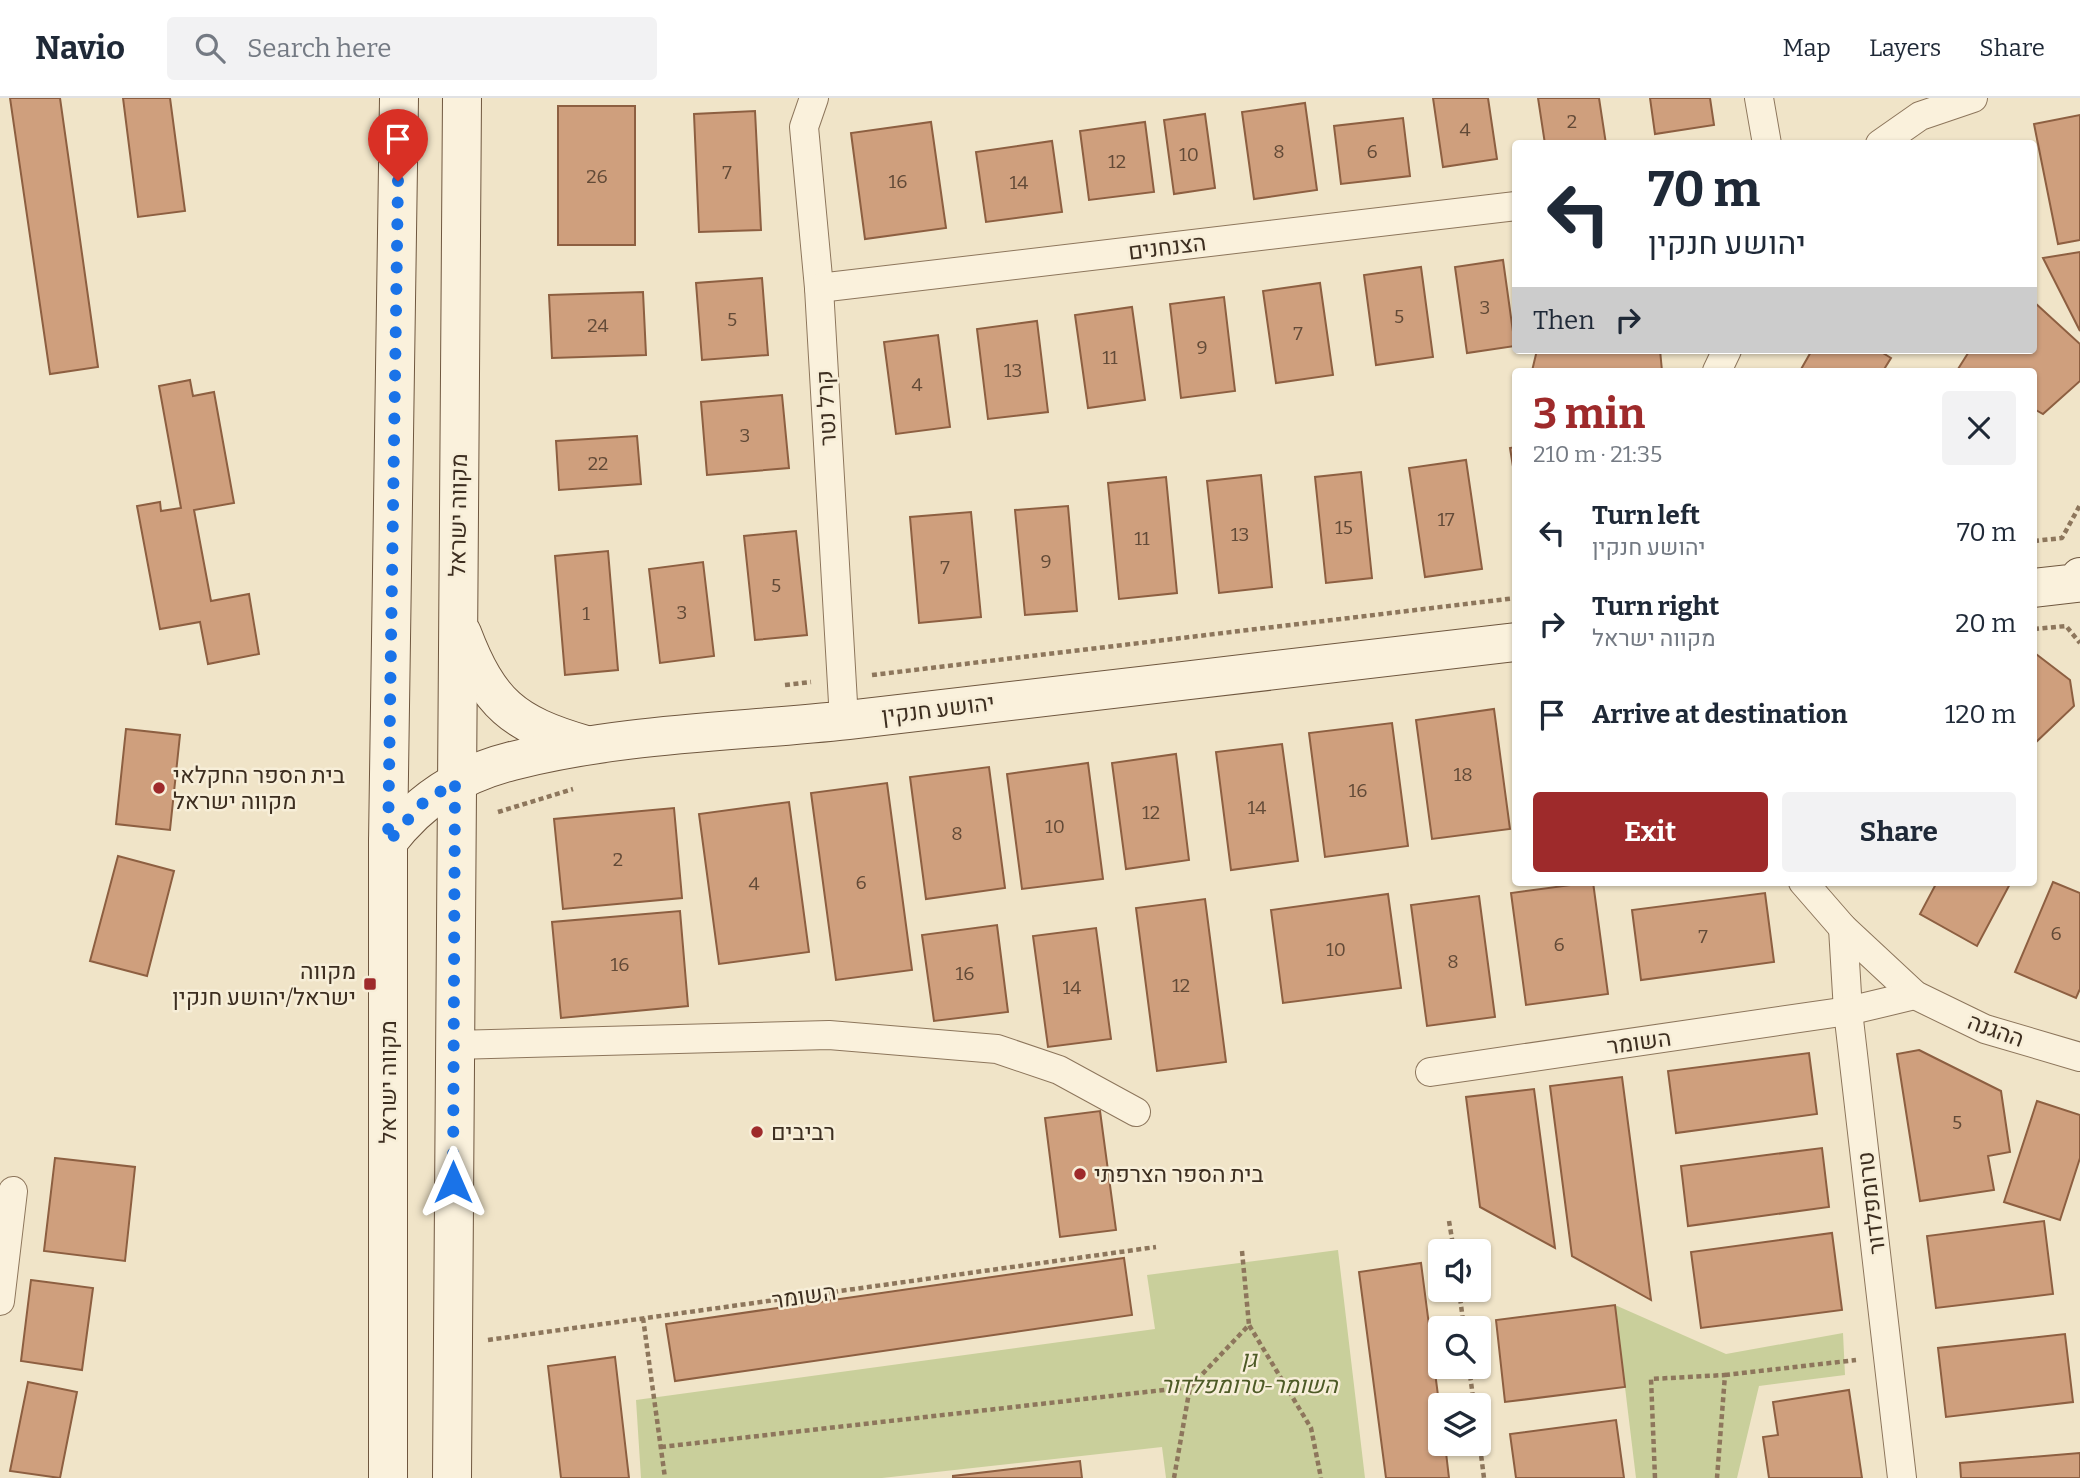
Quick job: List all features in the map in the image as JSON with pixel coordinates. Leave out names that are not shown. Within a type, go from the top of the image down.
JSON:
[{"type":"main road","name":"מקווה ישראל","points":[[388,1478],[388,842],[399,98]]},
{"type":"main road","name":"מקווה ישראל","points":[[452,1478],[453,1045],[462,98]]},
{"type":"main road","points":[[2037,588],[2079,583]]},
{"type":"main road","points":[[457,621],[487,688],[507,710],[535,728],[588,746]]},
{"type":"main road","name":"יהושע חנקין","points":[[388,842],[423,803],[455,782],[510,761],[588,746],[844,720],[1512,642]]},
{"type":"street","name":"קרל נטר","points":[[814,98],[804,127],[819,288],[844,720]]},
{"type":"street","points":[[1759,98],[1766,140]]},
{"type":"street","points":[[1886,140],[1920,116],[1973,98]]},
{"type":"street","name":"הצנחנים","points":[[819,288],[1512,206]]},
{"type":"street","name":"ההגנה","points":[[1806,886],[1843,928],[1915,995],[1985,1028],[2080,1057]]},
{"type":"street","name":"טרומפלדור","points":[[1843,928],[1848,1011],[1902,1478]]},
{"type":"street","points":[[1848,1011],[1915,995]]},
{"type":"street","name":"השומר","points":[[1430,1072],[1848,1011]]},
{"type":"street","points":[[453,1045],[829,1035],[997,1049],[1059,1070],[1136,1112]]},
{"type":"street","points":[[0,1301],[13,1191]]},
{"type":"path","points":[[2037,541],[2062,538],[2080,505]]},
{"type":"path","points":[[772,687],[1512,598]]},
{"type":"path","points":[[2037,629],[2066,626],[2080,643]]},
{"type":"path","points":[[1449,1221],[1452,1239]]},
{"type":"path","name":"השומר","points":[[452,1345],[1156,1247]]},
{"type":"path","points":[[1242,1251],[1249,1325],[1311,1428],[1321,1478]]},
{"type":"path","points":[[643,1318],[665,1478]]},
{"type":"path","points":[[1174,1478],[1190,1387],[1249,1325]]},
{"type":"path","points":[[1656,1478],[1651,1379],[1725,1375],[1889,1357]]},
{"type":"path","points":[[1717,1478],[1725,1375]]},
{"type":"path","points":[[661,1447],[1190,1387]]},
{"type":"path","points":[[1481,1456],[1484,1478]]},
{"type":"green space","name":"גן השומר-טרומפלדור","points":[[1338,1250],[1365,1478],[1166,1478],[1162,1447],[882,1478],[641,1478],[636,1400],[1155,1329],[1147,1275]]},
{"type":"green space","points":[[1615,1305],[1726,1354],[1843,1333],[1845,1375],[1759,1386],[1737,1478],[1636,1478]]},
{"type":"building","points":[[10,98],[60,98],[98,367],[50,374]]},
{"type":"building","points":[[123,98],[170,98],[185,211],[138,217]]},
{"type":"building","points":[[1433,98],[1488,98],[1497,159],[1443,167]]},
{"type":"building","points":[[1538,98],[1599,98],[1605,140],[1544,140]]},
{"type":"building","points":[[1650,98],[1710,98],[1714,125],[1655,134]]},
{"type":"building","points":[[1305,103],[1317,190],[1254,199],[1242,112]]},
{"type":"building","points":[[558,106],[635,106],[635,245],[558,245]]},
{"type":"building","points":[[755,111],[761,230],[699,232],[694,114]]},
{"type":"building","points":[[1205,114],[1215,188],[1174,194],[1164,120]]},
{"type":"building","points":[[2080,115],[2080,240],[2058,244],[2034,124]]},
{"type":"building","points":[[1403,118],[1410,176],[1341,184],[1334,126]]},
{"type":"building","points":[[931,122],[946,228],[865,239],[851,133]]},
{"type":"building","points":[[1145,122],[1154,192],[1089,200],[1080,131]]},
{"type":"building","points":[[1052,141],[1062,212],[986,222],[976,152]]},
{"type":"building","points":[[2080,252],[2080,331],[2043,258]]},
{"type":"building","points":[[1503,260],[1512,324],[1512,346],[1467,353],[1455,267]]},
{"type":"building","points":[[1421,267],[1433,357],[1376,365],[1364,275]]},
{"type":"building","points":[[762,278],[768,355],[702,360],[696,283]]},
{"type":"building","points":[[1320,283],[1333,375],[1276,383],[1263,291]]},
{"type":"building","points":[[643,292],[646,355],[552,358],[549,295]]},
{"type":"building","points":[[1224,297],[1235,391],[1181,398],[1170,304]]},
{"type":"building","points":[[2037,305],[2080,344],[2080,381],[2043,414],[2037,411],[2037,368],[1959,368],[1967,354],[2037,354]]},
{"type":"building","points":[[1132,307],[1145,400],[1088,408],[1075,315]]},
{"type":"building","points":[[1037,321],[1048,412],[988,419],[977,329]]},
{"type":"building","points":[[938,335],[950,427],[896,434],[884,342]]},
{"type":"building","points":[[1536,354],[1660,354],[1662,368],[1533,368]]},
{"type":"building","points":[[1810,354],[1884,354],[1891,358],[1885,368],[1802,368]]},
{"type":"building","points":[[190,380],[193,396],[214,392],[234,503],[194,510],[211,601],[249,594],[259,654],[208,664],[200,622],[160,629],[137,506],[160,502],[161,511],[181,508],[159,386]]},
{"type":"building","points":[[782,395],[789,468],[707,475],[701,402]]},
{"type":"building","points":[[637,436],[641,484],[559,490],[556,441]]},
{"type":"building","points":[[1466,460],[1482,569],[1425,577],[1409,468]]},
{"type":"building","points":[[1361,472],[1372,578],[1326,583],[1315,477]]},
{"type":"building","points":[[1261,475],[1272,587],[1219,593],[1207,481]]},
{"type":"building","points":[[1166,477],[1177,593],[1119,599],[1108,483]]},
{"type":"building","points":[[1068,506],[1077,611],[1025,615],[1015,510]]},
{"type":"building","points":[[971,512],[981,617],[919,623],[910,517]]},
{"type":"building","points":[[796,531],[807,635],[755,640],[744,536]]},
{"type":"building","points":[[608,551],[618,670],[565,675],[555,556]]},
{"type":"building","points":[[703,562],[714,656],[660,663],[649,569]]},
{"type":"building","points":[[2037,655],[2070,680],[2074,706],[2037,741]]},
{"type":"building","points":[[1494,709],[1510,829],[1432,839],[1416,720]]},
{"type":"building","points":[[1392,723],[1408,846],[1325,857],[1309,733]]},
{"type":"building","points":[[126,729],[180,735],[170,830],[116,824]]},
{"type":"building","points":[[1282,744],[1298,861],[1231,870],[1216,752]]},
{"type":"building","points":[[1176,754],[1189,860],[1126,869],[1112,763]]},
{"type":"building","points":[[1088,763],[1103,879],[1022,889],[1007,774]]},
{"type":"building","points":[[989,767],[1005,888],[926,899],[910,777]]},
{"type":"building","points":[[887,783],[912,970],[836,980],[811,793]]},
{"type":"building","points":[[789,802],[809,952],[719,964],[699,814]]},
{"type":"building","points":[[674,808],[682,898],[563,909],[554,819]]},
{"type":"building","points":[[118,856],[174,871],[147,976],[90,961]]},
{"type":"building","points":[[2053,882],[2080,893],[2080,989],[2076,998],[2015,972]]},
{"type":"building","points":[[1563,886],[1594,886],[1608,994],[1526,1005],[1511,893]]},
{"type":"building","points":[[1935,886],[2009,886],[1977,946],[1920,914]]},
{"type":"building","points":[[1765,893],[1774,962],[1641,980],[1632,910]]},
{"type":"building","points":[[1388,894],[1401,988],[1283,1003],[1271,910]]},
{"type":"building","points":[[1479,896],[1495,1017],[1427,1026],[1411,905]]},
{"type":"building","points":[[1205,899],[1226,1062],[1157,1071],[1136,908]]},
{"type":"building","points":[[680,911],[688,1006],[561,1018],[552,922]]},
{"type":"building","points":[[997,925],[1008,1012],[934,1021],[922,935]]},
{"type":"building","points":[[1096,928],[1111,1039],[1048,1047],[1033,936]]},
{"type":"building","points":[[1919,1050],[2001,1091],[2010,1152],[1988,1156],[1994,1190],[1920,1201],[1897,1054]]},
{"type":"building","points":[[1809,1053],[1817,1114],[1676,1133],[1668,1071]]},
{"type":"building","points":[[1622,1077],[1651,1300],[1572,1256],[1550,1086]]},
{"type":"building","points":[[1534,1089],[1555,1248],[1480,1207],[1466,1097]]},
{"type":"building","points":[[2037,1101],[2080,1115],[2080,1158],[2060,1220],[2004,1202]]},
{"type":"building","name":"בית הספר הצרפתי","points":[[1100,1111],[1116,1230],[1060,1237],[1045,1118]]},
{"type":"building","points":[[1822,1148],[1829,1207],[1688,1226],[1681,1166]]},
{"type":"building","points":[[55,1158],[135,1167],[125,1261],[44,1251]]},
{"type":"building","points":[[2044,1221],[2053,1294],[1936,1308],[1927,1236]]},
{"type":"building","points":[[1832,1233],[1842,1310],[1701,1328],[1691,1252]]},
{"type":"building","points":[[1124,1258],[1132,1315],[675,1381],[666,1324]]},
{"type":"building","points":[[1421,1263],[1428,1318],[1428,1379],[1436,1379],[1438,1393],[1428,1393],[1428,1456],[1446,1456],[1449,1478],[1386,1478],[1359,1272]]},
{"type":"building","points":[[31,1280],[93,1288],[82,1370],[21,1361]]},
{"type":"building","points":[[1615,1305],[1625,1387],[1505,1402],[1496,1320]]},
{"type":"building","points":[[2065,1334],[2073,1402],[1946,1417],[1938,1348]]},
{"type":"building","points":[[615,1357],[629,1478],[561,1478],[548,1366]]},
{"type":"building","points":[[28,1382],[77,1392],[60,1478],[10,1471]]},
{"type":"building","points":[[1849,1390],[1862,1478],[1769,1478],[1763,1437],[1778,1435],[1773,1402]]},
{"type":"building","points":[[1616,1420],[1624,1478],[1516,1478],[1510,1434]]},
{"type":"building","points":[[2080,1453],[2080,1478],[1961,1478],[1960,1463]]},
{"type":"building","points":[[1080,1461],[1082,1478],[953,1478],[953,1476]]},
{"type":"place","name":"בית הספר החקלאי מקווה ישראל","points":[[159,788]]},
{"type":"place","name":"מקווה ישראל/יהושע חנקין","points":[[370,984]]},
{"type":"place","name":"רביבים","points":[[757,1132]]},
{"type":"place","name":"בית הספר הצרפתי","points":[[1080,1174]]},
{"type":"route","points":[[398,181],[388,842],[423,803],[455,782],[453,1182]]}]
